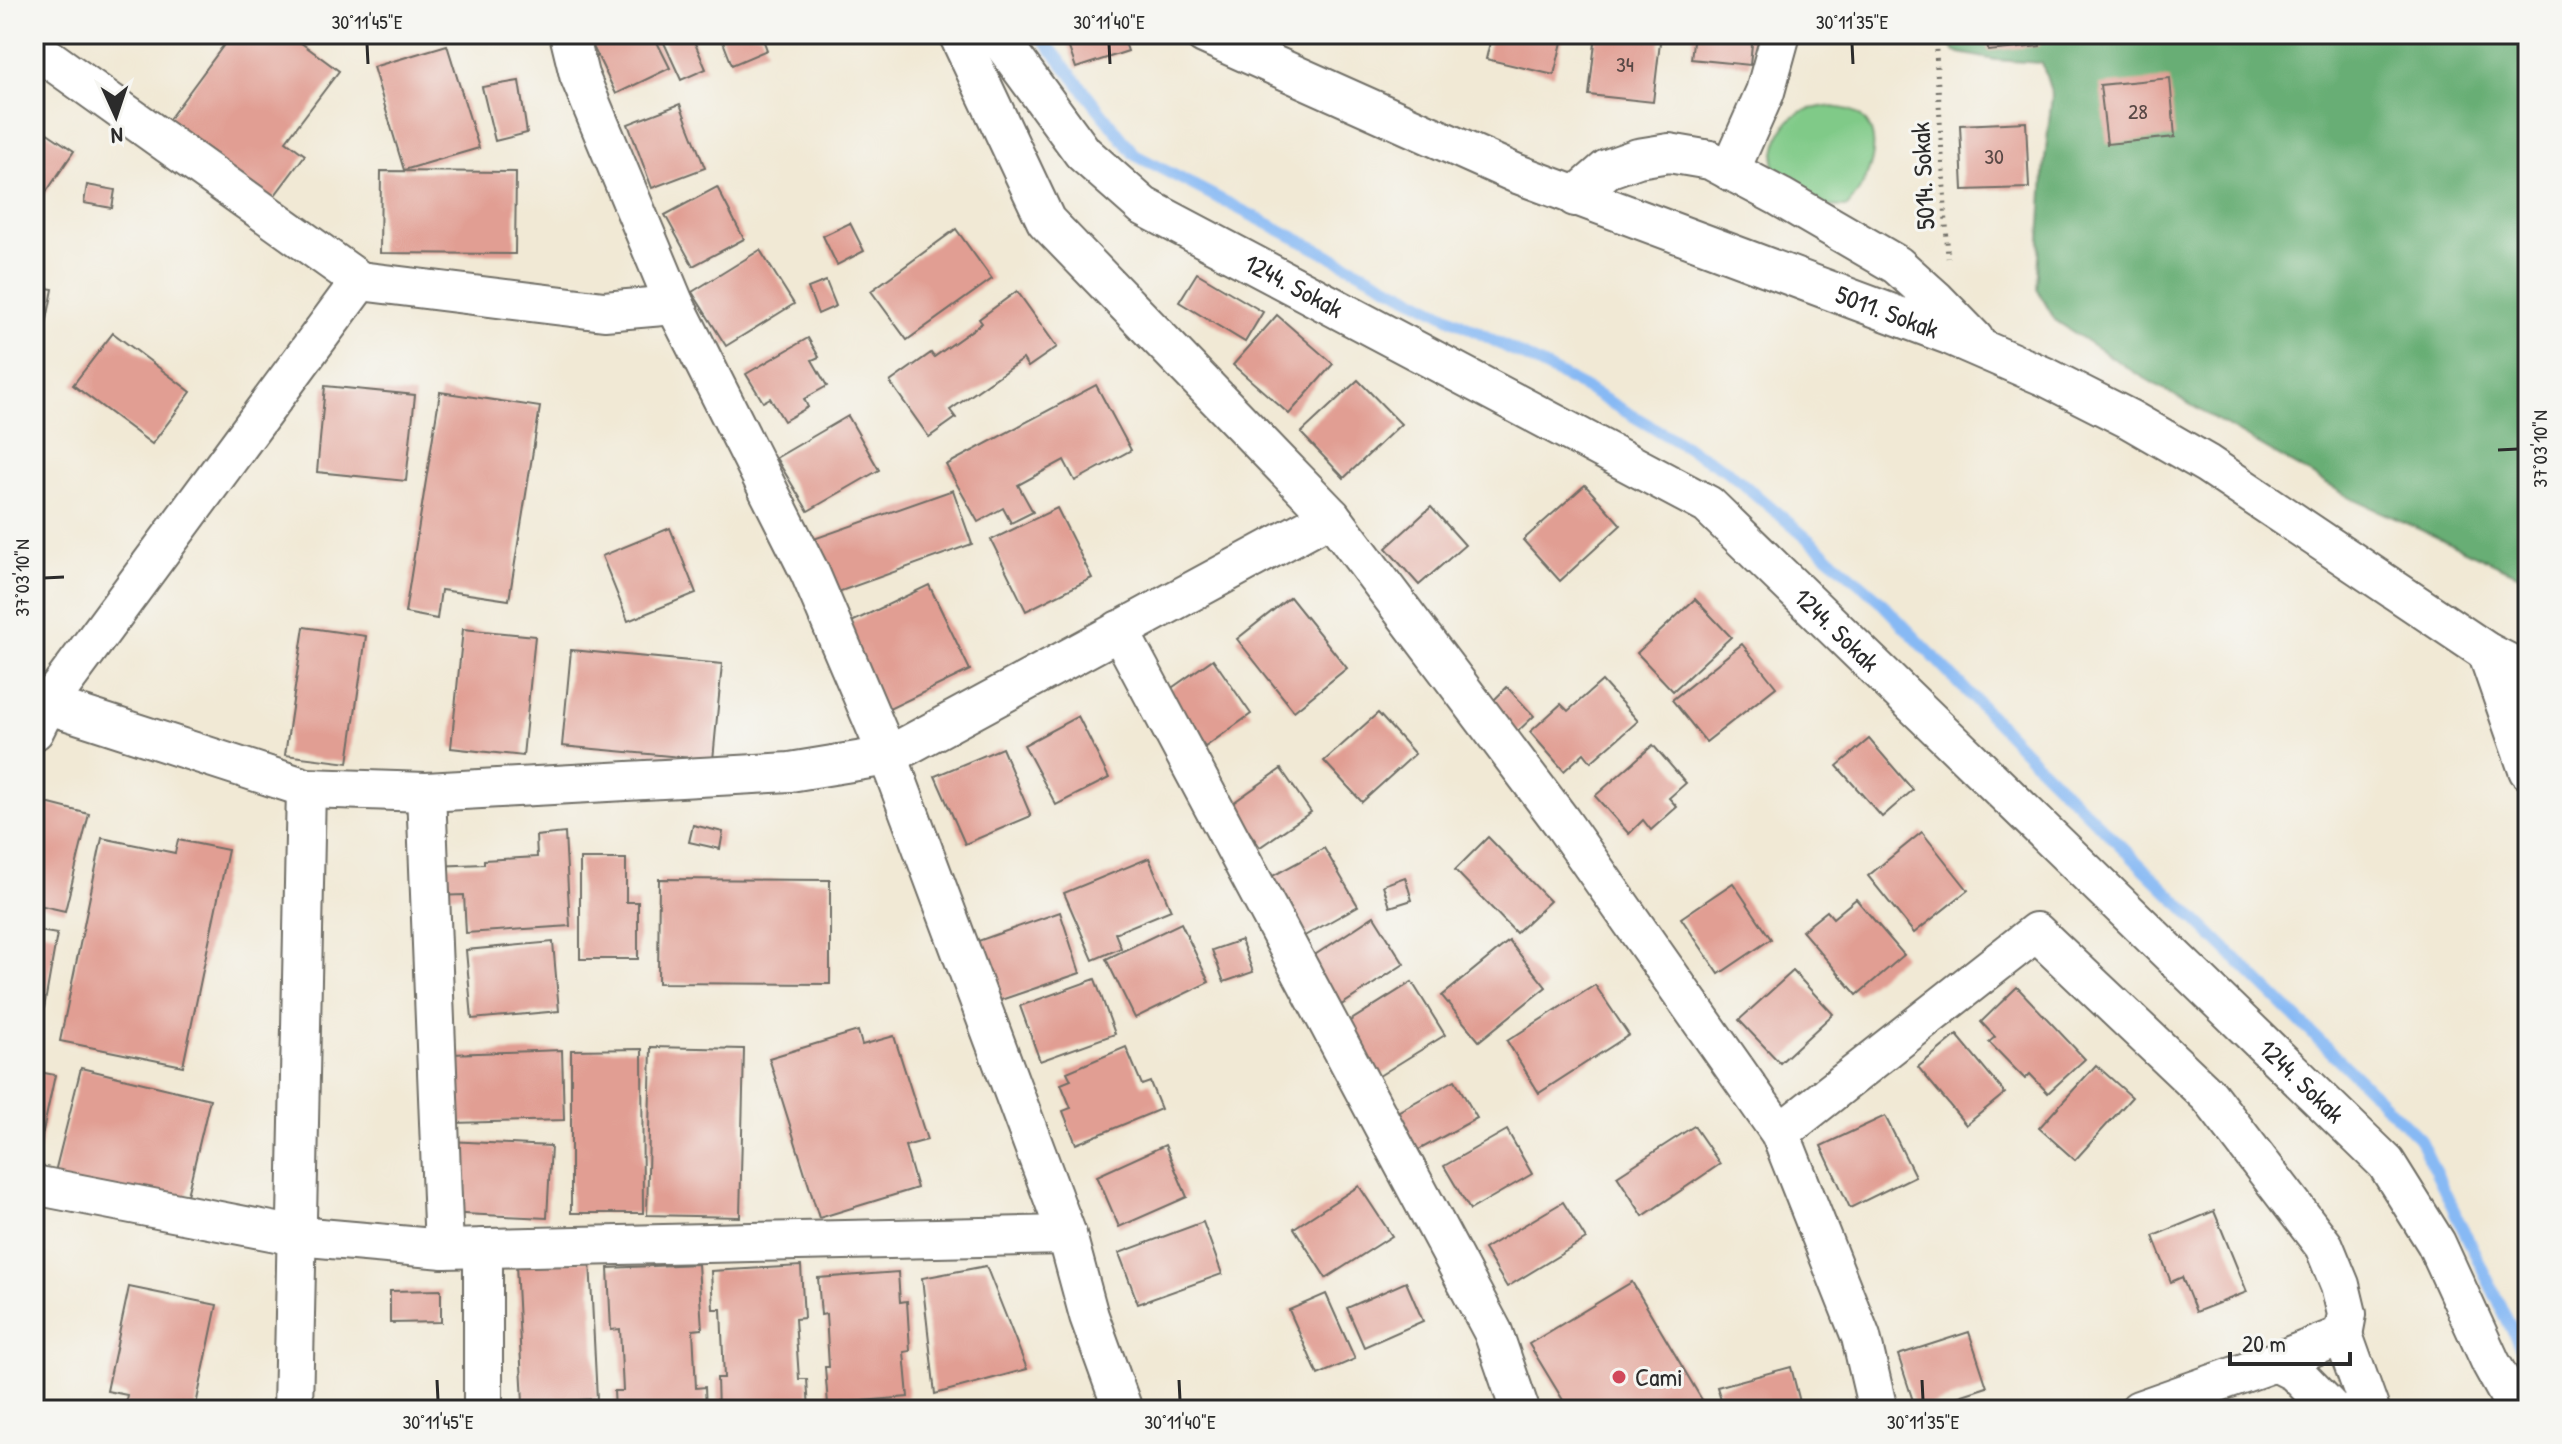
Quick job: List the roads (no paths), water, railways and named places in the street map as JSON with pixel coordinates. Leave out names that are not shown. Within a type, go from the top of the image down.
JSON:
[{"type":"street","points":[[569,34],[579,75],[675,305],[810,573],[888,756],[1067,1235],[1089,1316],[1123,1410]]},
{"type":"street","points":[[958,34],[1046,221],[1331,516],[1561,821],[1780,1133],[1861,1337],[1878,1410]]},
{"type":"street","name":"1244. Sokak","points":[[996,34],[1083,153],[1143,206],[1708,505],[2386,1163],[2436,1243],[2491,1363],[2517,1410]]},
{"type":"street","name":"5011. Sokak","points":[[1204,34],[1575,197],[1821,286],[2048,378],[2129,419],[2207,464],[2487,652],[2528,673]]},
{"type":"street","points":[[1730,171],[1765,92],[1781,34]]},
{"type":"street","points":[[34,48],[360,281],[604,311],[675,305]]},
{"type":"street","points":[[1575,197],[1607,169],[1653,155],[1669,153],[1710,160],[1897,265],[1984,350]]},
{"type":"street","points":[[360,281],[38,712],[306,788],[426,792],[790,772],[888,756],[1331,516]]},
{"type":"street","points":[[1119,630],[1493,1332],[1520,1410]]},
{"type":"street","points":[[2487,652],[2528,770]]},
{"type":"street","points":[[293,1410],[306,788]]},
{"type":"street","points":[[426,792],[444,1249]]},
{"type":"street","points":[[1780,1133],[2036,932],[2209,1096],[2324,1246],[2340,1285],[2347,1314],[2343,1335],[2370,1410]]},
{"type":"street","points":[[34,1185],[297,1236],[444,1249],[1067,1235]]},
{"type":"street","points":[[483,1248],[483,1410]]},
{"type":"street","points":[[2139,1410],[2343,1335]]},
{"type":"street","points":[[2275,1362],[2295,1372],[2332,1410]]},
{"type":"waterway","points":[[1039,34],[1135,155],[1582,386],[1729,472],[1875,596],[2035,762],[2419,1138],[2528,1363]]},
{"type":"place","name":"Cami","points":[[1619,1377]]}]
